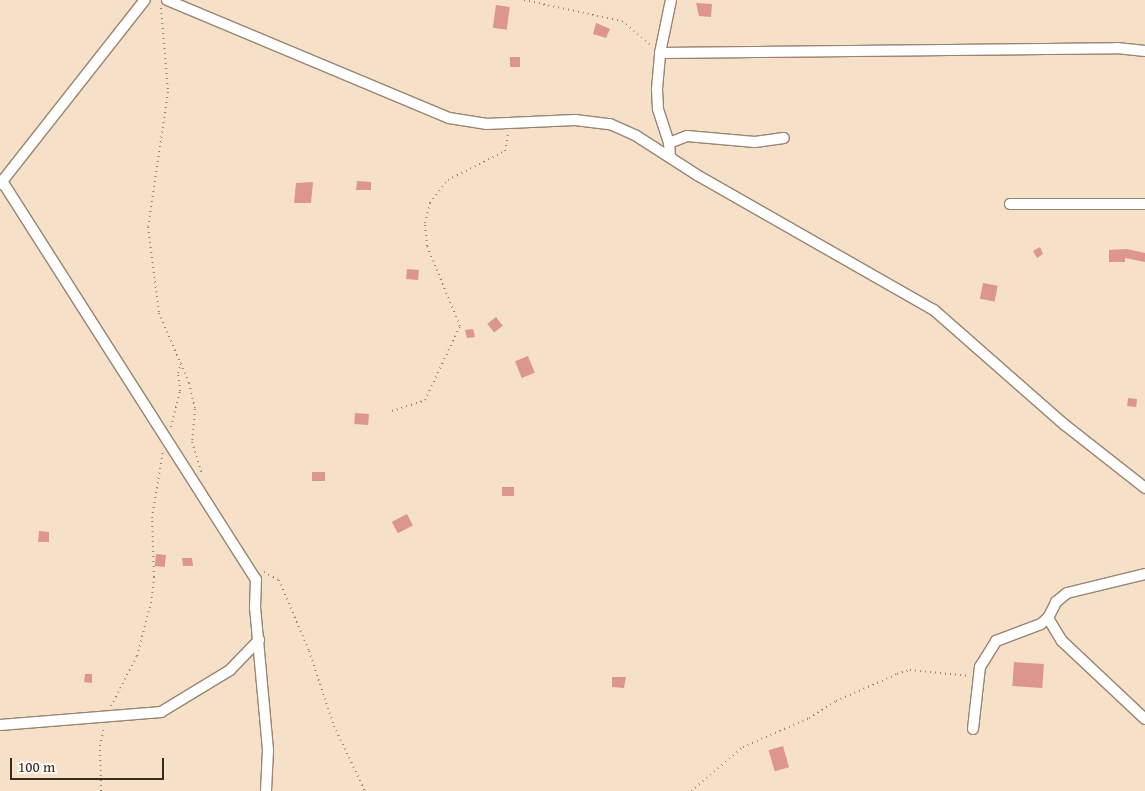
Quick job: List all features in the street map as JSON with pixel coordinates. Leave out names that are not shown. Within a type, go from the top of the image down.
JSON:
[{"type":"street","points":[[145,0],[1,182],[256,579],[268,750],[266,791]]},
{"type":"street","points":[[167,0],[450,118],[510,124],[575,120],[610,124],[670,156],[934,310],[1065,425],[1145,488]]},
{"type":"street","points":[[670,156],[669,143],[658,109],[660,53],[671,0]]},
{"type":"street","points":[[660,53],[1117,48],[1145,51]]},
{"type":"street","points":[[669,143],[687,136],[755,142],[784,138]]},
{"type":"street","points":[[1010,204],[1145,204]]},
{"type":"street","points":[[973,729],[978,677],[988,652],[996,641],[1048,618],[1056,602],[1067,593],[1145,574]]},
{"type":"street","points":[[1048,618],[1062,641],[1145,719]]},
{"type":"street","points":[[0,725],[161,712],[230,670],[259,640]]},
{"type":"path","points":[[155,0],[161,8],[168,92],[148,227],[159,313],[166,335],[182,361],[195,409],[192,442],[204,480]]},
{"type":"path","points":[[524,0],[622,21],[660,53]]},
{"type":"path","points":[[392,411],[425,400],[455,343],[460,326],[428,246],[425,223],[430,203],[448,180],[505,151],[510,124]]},
{"type":"path","points":[[101,791],[100,746],[105,718],[137,656],[151,603],[154,577],[152,518],[159,462],[180,391],[178,373],[182,361]]},
{"type":"path","points":[[263,572],[279,580],[309,651],[334,726],[365,791]]},
{"type":"path","points":[[691,791],[743,747],[810,718],[836,701],[897,674],[910,670],[978,677]]},
{"type":"building","points":[[696,3],[712,4],[711,17],[699,16]]},
{"type":"building","points":[[496,5],[510,7],[507,30],[493,28]]},
{"type":"building","points":[[596,23],[610,29],[606,38],[593,34]]},
{"type":"building","points":[[510,57],[520,57],[520,67],[510,67]]},
{"type":"building","points":[[357,181],[371,182],[371,190],[356,190]]},
{"type":"building","points":[[313,182],[311,203],[294,203],[296,183]]},
{"type":"building","points":[[1040,247],[1043,254],[1037,258],[1033,251]]},
{"type":"building","points":[[1127,249],[1145,253],[1145,262],[1125,258],[1125,262],[1109,262],[1109,250]]},
{"type":"building","points":[[407,269],[419,270],[418,280],[406,279]]},
{"type":"building","points":[[983,283],[998,286],[995,302],[980,299]]},
{"type":"building","points":[[496,317],[503,326],[494,332],[487,324]]},
{"type":"building","points":[[473,329],[475,337],[467,338],[465,330]]},
{"type":"building","points":[[528,356],[535,373],[522,378],[515,361]]},
{"type":"building","points":[[1128,398],[1137,399],[1136,407],[1127,406]]},
{"type":"building","points":[[355,413],[369,414],[368,425],[354,424]]},
{"type":"building","points":[[312,472],[325,472],[325,481],[312,481]]},
{"type":"building","points":[[502,487],[514,487],[514,496],[502,496]]},
{"type":"building","points":[[407,514],[413,526],[398,533],[392,522]]},
{"type":"building","points":[[39,531],[49,532],[49,542],[38,542]]},
{"type":"building","points":[[156,554],[166,555],[165,567],[155,566]]},
{"type":"building","points":[[182,558],[192,558],[193,566],[183,566]]},
{"type":"building","points":[[1014,662],[1044,664],[1042,688],[1012,686]]},
{"type":"building","points":[[85,674],[92,674],[92,683],[84,682]]},
{"type":"building","points":[[612,677],[626,677],[624,688],[612,687]]},
{"type":"building","points":[[783,746],[789,767],[775,771],[769,750]]}]
